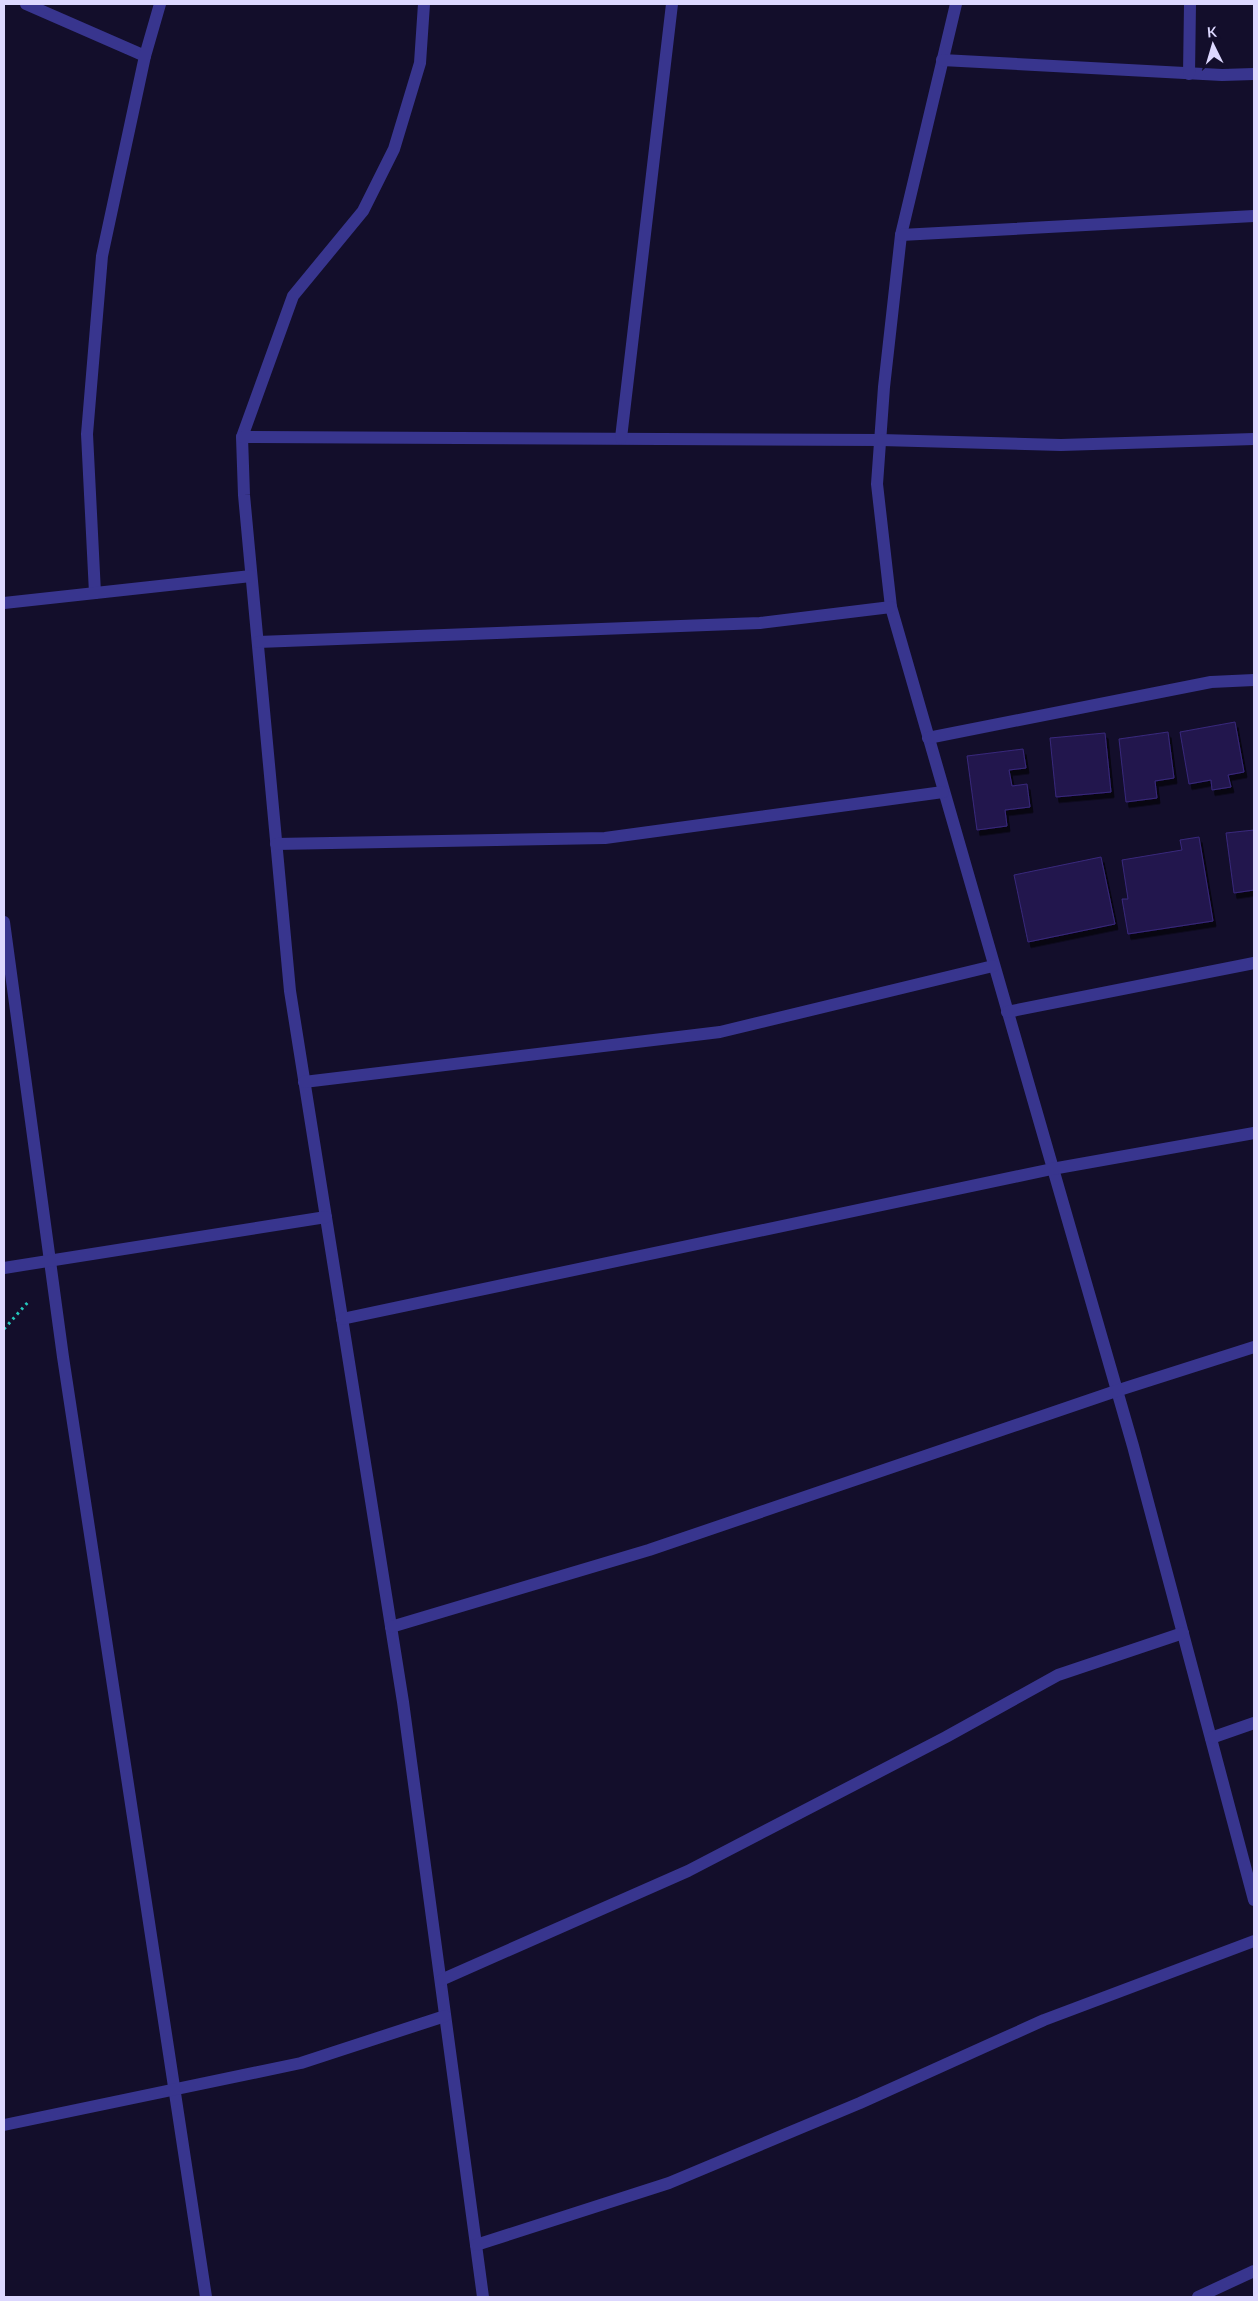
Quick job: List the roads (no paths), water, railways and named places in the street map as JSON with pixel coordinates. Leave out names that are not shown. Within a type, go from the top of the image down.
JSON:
[{"type":"street","points":[[26,4],[145,56]]},
{"type":"street","points":[[95,593],[87,434],[102,256],[145,56],[160,4]]},
{"type":"street","points":[[424,4],[420,63],[394,149],[363,211],[293,296],[242,436],[244,495],[251,576],[290,991],[391,1627],[441,1980],[483,2297]]},
{"type":"street","points":[[621,438],[672,4]]},
{"type":"street","points":[[956,4],[901,235],[877,484],[891,607],[1116,1391],[1254,1900]]},
{"type":"street","points":[[1189,74],[1190,4]]},
{"type":"street","points":[[942,60],[1189,74],[1254,74]]},
{"type":"street","points":[[901,235],[1254,216]]},
{"type":"street","points":[[242,436],[880,440],[1061,445],[1254,439]]},
{"type":"street","points":[[4,603],[251,576]]},
{"type":"street","points":[[258,642],[760,623],[891,607]]},
{"type":"street","points":[[928,738],[1211,682],[1254,680]]},
{"type":"street","points":[[276,844],[606,838],[943,792]]},
{"type":"street","points":[[4,922],[50,1261],[131,1818],[175,2089],[206,2297]]},
{"type":"street","points":[[1007,1012],[1254,963]]},
{"type":"street","points":[[304,1082],[720,1032],[993,966]]},
{"type":"street","points":[[342,1319],[1052,1169],[1254,1133]]},
{"type":"street","points":[[4,1268],[326,1217]]},
{"type":"street","points":[[391,1627],[649,1550],[1116,1391],[1254,1347]]},
{"type":"street","points":[[441,1980],[688,1872],[946,1737],[1058,1675],[1183,1633]]},
{"type":"street","points":[[1211,1738],[1254,1723]]},
{"type":"street","points":[[476,2245],[669,2183],[860,2103],[1044,2020],[1254,1941]]},
{"type":"street","points":[[4,2125],[301,2063],[445,2016]]},
{"type":"street","points":[[1198,2297],[1254,2271]]}]
